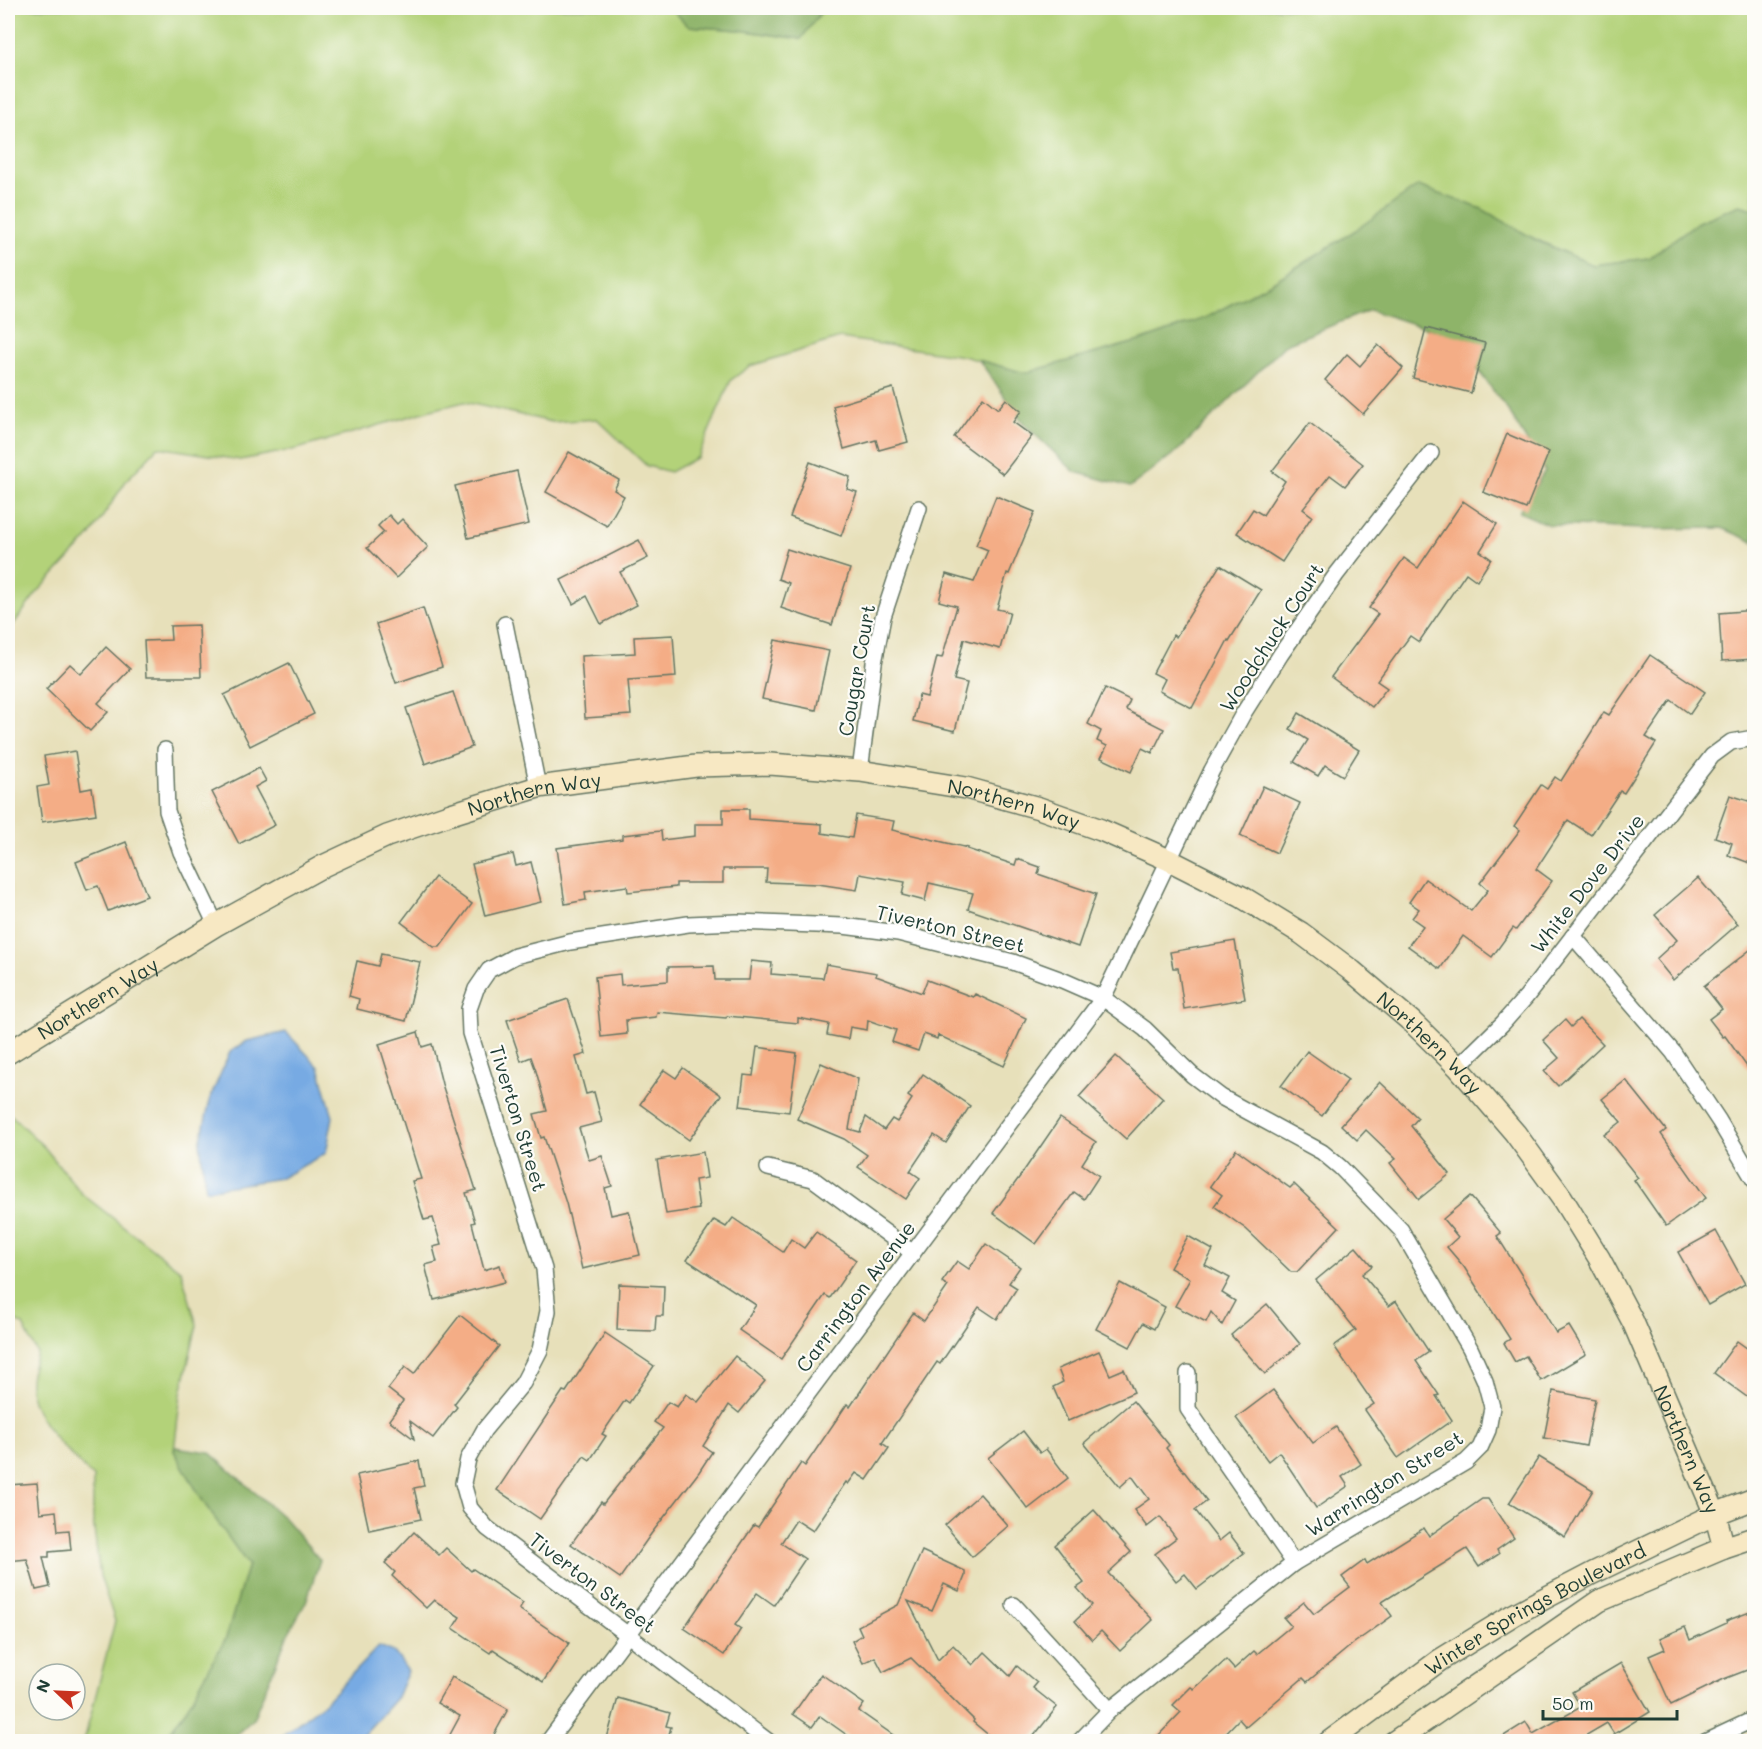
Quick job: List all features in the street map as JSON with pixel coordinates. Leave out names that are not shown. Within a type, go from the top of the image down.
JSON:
[{"type":"street","name":"Woodchuck Court","points":[[1169,860],[1212,770],[1243,714],[1281,654],[1336,575],[1431,453]]},
{"type":"street","name":"Cougar Court","points":[[860,771],[874,663],[883,618],[919,508]]},
{"type":"street","points":[[505,624],[538,787]]},
{"type":"street","name":"White Dove Drive","points":[[1458,1066],[1503,1023],[1712,756],[1731,742],[1755,738]]},
{"type":"street","points":[[165,750],[167,811],[181,852],[216,926]]},
{"type":"street","name":"Northern Way","points":[[8,1053],[216,926],[323,866],[387,836],[538,787],[696,766],[771,764],[860,771],[966,788],[1039,808],[1101,830],[1169,860],[1242,897],[1301,933],[1353,971],[1458,1066],[1515,1133],[1562,1198],[1599,1258],[1633,1322],[1714,1514],[1724,1548]]},
{"type":"street","name":"Carrington Avenue","points":[[548,1742],[1103,998],[1169,860]]},
{"type":"street","name":"Tiverton Street","points":[[769,1742],[487,1528],[470,1508],[463,1483],[468,1459],[484,1430],[523,1383],[540,1350],[548,1311],[544,1269],[470,1033],[469,1009],[476,989],[489,970],[515,956],[570,942],[688,924],[737,922],[843,926],[898,933],[1013,962],[1103,998]]},
{"type":"street","points":[[1573,936],[1673,1052],[1755,1180]]},
{"type":"street","name":"Warrington Street","points":[[1079,1742],[1110,1710],[1294,1563],[1466,1462],[1480,1448],[1488,1430],[1491,1407],[1485,1381],[1470,1348],[1401,1230],[1341,1167],[1322,1152],[1221,1096],[1192,1075],[1145,1029],[1103,998]]},
{"type":"street","points":[[768,1168],[813,1179],[913,1252]]},
{"type":"street","points":[[1188,1373],[1188,1408],[1294,1563]]},
{"type":"street","name":"Winter Springs Boulevard","points":[[1329,1742],[1440,1660],[1513,1615],[1714,1514],[1755,1499]]},
{"type":"street","name":"Winter Springs Boulevard","points":[[1394,1742],[1599,1601],[1724,1548],[1755,1538]]},
{"type":"street","points":[[1014,1605],[1110,1710]]},
{"type":"street","points":[[1705,1742],[1755,1719]]},
{"type":"green space","points":[[8,8],[671,8],[689,26],[801,39],[824,8],[1754,8],[1754,209],[1740,205],[1698,222],[1649,258],[1593,265],[1418,186],[1356,230],[1273,282],[1205,318],[1143,340],[1025,373],[963,356],[840,338],[750,366],[731,380],[698,457],[670,472],[647,466],[597,419],[552,422],[464,402],[297,449],[240,460],[158,447],[126,481],[90,536],[35,595],[8,632]]},
{"type":"green space","points":[[671,8],[824,8],[801,39],[739,30],[688,26]]},
{"type":"green space","points":[[1418,186],[1482,209],[1538,241],[1593,265],[1649,258],[1698,222],[1740,205],[1754,210],[1754,542],[1722,528],[1643,529],[1549,525],[1519,512],[1545,471],[1509,412],[1454,337],[1370,310],[1286,344],[1181,448],[1130,487],[1075,472],[1025,425],[979,360],[1025,373],[1143,340],[1205,318],[1273,282],[1356,230]]},
{"type":"green space","points":[[8,1112],[45,1148],[82,1194],[181,1271],[197,1325],[181,1393],[174,1451],[204,1503],[248,1564],[226,1638],[187,1708],[163,1741],[84,1741],[115,1621],[100,1576],[93,1520],[93,1477],[52,1434],[36,1408],[31,1394],[30,1381],[37,1353],[23,1325],[8,1317]]},
{"type":"green space","points":[[175,1447],[209,1452],[285,1519],[320,1560],[306,1602],[288,1634],[253,1719],[229,1741],[163,1741],[187,1708],[226,1638],[248,1565],[204,1503],[174,1451]]},
{"type":"water","points":[[286,1032],[319,1067],[333,1117],[326,1153],[281,1178],[206,1190],[200,1143],[211,1096],[230,1052],[247,1041]]},
{"type":"water","points":[[379,1646],[394,1652],[408,1671],[397,1697],[358,1741],[275,1741],[325,1702]]},
{"type":"building","points":[[1426,328],[1485,343],[1471,393],[1413,378]]},
{"type":"building","points":[[1378,345],[1403,368],[1363,414],[1325,380],[1347,354],[1360,366]]},
{"type":"building","points":[[893,388],[908,442],[879,450],[876,440],[844,449],[833,406]]},
{"type":"building","points":[[983,397],[998,409],[1006,399],[1021,411],[1013,422],[1032,436],[1003,474],[954,437]]},
{"type":"building","points":[[1310,423],[1363,464],[1345,486],[1330,475],[1303,509],[1312,516],[1282,562],[1237,533],[1253,509],[1263,515],[1285,481],[1272,471]]},
{"type":"building","points":[[1507,434],[1549,452],[1526,509],[1483,492]]},
{"type":"building","points":[[569,452],[619,480],[614,490],[624,496],[607,526],[546,492]]},
{"type":"building","points":[[810,462],[850,477],[847,489],[857,492],[841,536],[790,517]]},
{"type":"building","points":[[517,471],[529,524],[468,538],[455,486]]},
{"type":"building","points":[[996,496],[1035,512],[1009,574],[1007,573],[997,609],[1010,612],[1000,649],[964,639],[954,680],[967,683],[955,731],[913,721],[919,695],[927,697],[937,657],[942,658],[957,606],[939,601],[946,574],[974,582],[988,550],[976,545]]},
{"type":"building","points":[[1463,501],[1497,524],[1480,551],[1491,559],[1477,581],[1466,573],[1419,642],[1410,636],[1377,681],[1387,688],[1372,707],[1331,677],[1378,614],[1369,608],[1404,558],[1418,568]]},
{"type":"building","points":[[389,515],[397,524],[402,519],[428,547],[396,578],[367,548],[384,532],[378,526]]},
{"type":"building","points":[[639,540],[648,558],[620,572],[637,605],[601,624],[587,596],[573,604],[561,580]]},
{"type":"building","points":[[787,549],[850,569],[832,625],[781,608],[789,583],[778,579]]},
{"type":"building","points":[[1220,565],[1261,590],[1228,640],[1192,708],[1159,691],[1165,679],[1153,673],[1173,635],[1176,637]]},
{"type":"building","points":[[423,608],[442,667],[396,683],[376,624]]},
{"type":"building","points":[[1755,610],[1755,659],[1722,661],[1719,613]]},
{"type":"building","points":[[199,625],[201,677],[146,677],[144,641],[171,640],[170,626]]},
{"type":"building","points":[[673,635],[676,677],[628,680],[631,715],[585,718],[581,656],[635,653],[634,637]]},
{"type":"building","points":[[775,640],[829,651],[816,710],[762,699]]},
{"type":"building","points":[[106,647],[130,669],[98,703],[108,712],[90,731],[46,689],[70,664],[81,674]]},
{"type":"building","points":[[1650,655],[1705,692],[1690,714],[1671,700],[1646,737],[1656,743],[1624,793],[1620,791],[1591,835],[1568,820],[1536,869],[1552,881],[1516,930],[1513,928],[1492,957],[1463,936],[1440,969],[1408,946],[1423,926],[1412,918],[1419,909],[1409,902],[1425,879],[1471,911],[1488,890],[1480,883],[1520,830],[1514,826],[1541,785],[1547,789],[1555,777],[1561,781],[1604,712],[1609,715]]},
{"type":"building","points":[[289,663],[314,714],[250,746],[224,695]]},
{"type":"building","points":[[1105,688],[1130,700],[1126,710],[1164,729],[1152,753],[1142,748],[1131,772],[1101,758],[1107,746],[1097,741],[1101,731],[1088,724]]},
{"type":"building","points":[[453,692],[472,747],[425,764],[406,708]]},
{"type":"building","points":[[1299,713],[1359,750],[1343,776],[1325,765],[1318,776],[1294,762],[1308,740],[1290,729]]},
{"type":"building","points":[[75,751],[81,790],[92,788],[96,814],[42,822],[37,787],[49,785],[44,756]]},
{"type":"building","points":[[259,768],[266,781],[255,787],[275,825],[239,844],[212,792]]},
{"type":"building","points":[[1263,786],[1300,803],[1277,853],[1240,836]]},
{"type":"building","points":[[1730,795],[1755,803],[1755,865],[1728,855],[1732,843],[1715,837]]},
{"type":"building","points":[[723,809],[749,809],[749,819],[822,824],[822,833],[852,838],[856,815],[894,821],[892,830],[968,848],[1015,865],[1017,859],[1040,867],[1038,874],[1096,894],[1078,947],[968,909],[973,893],[929,883],[925,901],[902,895],[905,882],[860,874],[857,890],[818,884],[766,882],[767,869],[723,869],[723,883],[676,883],[676,887],[628,892],[627,886],[585,892],[586,900],[565,904],[557,848],[622,839],[622,835],[661,831],[662,840],[695,836],[695,824],[723,824]]},
{"type":"building","points":[[126,842],[147,896],[108,911],[98,886],[87,890],[76,862]]},
{"type":"building","points":[[513,854],[516,866],[531,862],[541,902],[485,916],[472,864]]},
{"type":"building","points":[[435,877],[472,904],[440,947],[434,947],[401,922]]},
{"type":"building","points":[[1698,878],[1738,924],[1673,980],[1656,959],[1677,940],[1655,915]]},
{"type":"building","points":[[1235,941],[1245,999],[1184,1009],[1178,968],[1173,968],[1170,952]]},
{"type":"building","points":[[1755,946],[1755,1078],[1725,1036],[1723,1037],[1709,1019],[1722,1009],[1704,986]]},
{"type":"building","points":[[381,954],[420,962],[406,1021],[357,1009],[359,999],[349,996],[357,961],[378,966]]},
{"type":"building","points":[[751,961],[772,963],[771,974],[823,978],[826,964],[877,973],[876,976],[922,993],[927,980],[973,997],[975,994],[1026,1018],[1004,1066],[938,1035],[937,1039],[924,1034],[918,1051],[892,1042],[896,1030],[868,1020],[867,1030],[850,1027],[848,1039],[827,1035],[829,1024],[798,1018],[798,1023],[657,1012],[656,1017],[626,1020],[627,1034],[601,1037],[595,977],[620,974],[621,985],[668,981],[668,967],[714,966],[715,980],[749,980]]},
{"type":"building","points":[[568,999],[586,1054],[576,1057],[586,1094],[594,1092],[602,1122],[579,1128],[589,1160],[602,1156],[612,1186],[605,1188],[611,1215],[629,1211],[640,1255],[582,1269],[566,1203],[534,1114],[547,1111],[536,1071],[531,1057],[521,1061],[507,1020]]},
{"type":"building","points":[[1579,1019],[1603,1044],[1558,1086],[1544,1071],[1559,1058],[1543,1040],[1565,1020],[1571,1027]]},
{"type":"building","points":[[418,1032],[422,1047],[432,1044],[442,1084],[476,1190],[466,1193],[475,1222],[472,1223],[484,1270],[500,1265],[505,1282],[434,1300],[425,1265],[437,1262],[433,1247],[441,1245],[433,1218],[424,1220],[412,1181],[421,1179],[379,1044]]},
{"type":"building","points":[[757,1047],[797,1053],[789,1112],[740,1106],[744,1075],[753,1076]]},
{"type":"building","points":[[1307,1051],[1348,1080],[1322,1116],[1281,1086]]},
{"type":"building","points":[[1116,1056],[1163,1098],[1126,1139],[1079,1097]]},
{"type":"building","points":[[821,1063],[858,1079],[849,1129],[860,1132],[866,1117],[884,1130],[892,1119],[897,1122],[912,1099],[908,1096],[923,1074],[970,1106],[946,1143],[934,1135],[910,1171],[920,1178],[906,1199],[858,1167],[867,1155],[844,1139],[797,1119]]},
{"type":"building","points":[[683,1068],[721,1095],[689,1140],[640,1104],[664,1070],[676,1078]]},
{"type":"building","points":[[1626,1080],[1666,1130],[1661,1134],[1706,1198],[1666,1226],[1634,1180],[1638,1178],[1604,1135],[1621,1122],[1602,1099]]},
{"type":"building","points":[[1380,1082],[1418,1118],[1411,1126],[1450,1174],[1419,1199],[1390,1163],[1396,1159],[1366,1130],[1357,1140],[1341,1125]]},
{"type":"building","points":[[1060,1118],[1096,1142],[1082,1164],[1099,1176],[1084,1199],[1074,1192],[1036,1244],[993,1213]]},
{"type":"building","points":[[1236,1149],[1290,1188],[1294,1184],[1339,1227],[1297,1272],[1291,1272],[1246,1229],[1214,1206],[1222,1195],[1210,1186]]},
{"type":"building","points":[[703,1152],[707,1178],[695,1180],[699,1209],[666,1214],[657,1160]]},
{"type":"building","points":[[1470,1196],[1501,1233],[1497,1236],[1556,1333],[1569,1326],[1586,1354],[1541,1381],[1526,1356],[1515,1362],[1504,1343],[1510,1339],[1464,1267],[1447,1247],[1458,1237],[1443,1219]]},
{"type":"building","points":[[733,1218],[783,1252],[791,1239],[804,1248],[816,1232],[856,1260],[830,1298],[825,1295],[781,1359],[739,1330],[756,1305],[687,1260],[714,1220],[726,1227]]},
{"type":"building","points":[[1716,1231],[1745,1284],[1708,1305],[1678,1252]]},
{"type":"building","points":[[1188,1236],[1213,1250],[1205,1265],[1230,1278],[1222,1293],[1235,1301],[1222,1325],[1211,1312],[1206,1322],[1175,1306],[1190,1279],[1170,1268]]},
{"type":"building","points":[[986,1244],[1020,1267],[1009,1283],[1017,1288],[997,1319],[979,1307],[940,1364],[937,1362],[882,1443],[889,1448],[867,1480],[856,1473],[848,1484],[846,1482],[813,1531],[796,1520],[781,1543],[805,1559],[774,1605],[757,1593],[735,1625],[741,1629],[724,1655],[684,1628],[754,1525],[758,1527],[801,1463],[805,1466],[847,1404],[850,1407],[913,1313],[924,1321],[948,1286],[942,1282],[957,1261],[969,1269]]},
{"type":"building","points":[[1356,1247],[1372,1266],[1362,1274],[1389,1306],[1396,1301],[1429,1352],[1416,1361],[1439,1395],[1436,1396],[1452,1420],[1398,1458],[1365,1410],[1374,1404],[1334,1346],[1356,1330],[1316,1280]]},
{"type":"building","points":[[1120,1283],[1165,1307],[1154,1329],[1143,1323],[1130,1347],[1096,1329]]},
{"type":"building","points":[[619,1284],[664,1286],[663,1316],[656,1316],[655,1331],[617,1330]]},
{"type":"building","points":[[1267,1304],[1300,1344],[1265,1374],[1231,1335]]},
{"type":"building","points":[[460,1315],[499,1346],[454,1404],[457,1407],[433,1438],[410,1421],[414,1439],[389,1420],[403,1401],[388,1389],[405,1367],[414,1374]]},
{"type":"building","points":[[605,1333],[654,1366],[629,1403],[625,1400],[602,1434],[606,1436],[590,1460],[584,1456],[540,1519],[497,1490]]},
{"type":"building","points":[[1737,1341],[1755,1354],[1755,1387],[1747,1397],[1714,1373]]},
{"type":"building","points":[[1099,1351],[1110,1375],[1124,1369],[1134,1392],[1068,1421],[1053,1387],[1063,1382],[1058,1369]]},
{"type":"building","points":[[735,1356],[765,1381],[739,1413],[729,1405],[703,1446],[712,1452],[620,1578],[571,1544],[601,1502],[603,1504],[663,1428],[654,1422],[668,1402],[677,1407],[686,1394],[698,1402]]},
{"type":"building","points":[[1273,1390],[1313,1443],[1336,1427],[1361,1464],[1342,1477],[1348,1486],[1316,1508],[1279,1452],[1268,1461],[1236,1418]]},
{"type":"building","points":[[1553,1391],[1595,1399],[1586,1446],[1544,1438]]},
{"type":"building","points":[[1133,1401],[1169,1445],[1166,1448],[1207,1501],[1195,1510],[1219,1541],[1229,1533],[1244,1553],[1197,1589],[1185,1574],[1176,1581],[1155,1554],[1176,1538],[1160,1517],[1147,1527],[1134,1510],[1149,1499],[1132,1476],[1120,1487],[1084,1443]]},
{"type":"building","points":[[1023,1431],[1040,1453],[1046,1449],[1068,1478],[1028,1509],[988,1458]]},
{"type":"building","points":[[1539,1457],[1593,1490],[1565,1537],[1509,1503]]},
{"type":"building","points":[[419,1461],[424,1486],[414,1488],[421,1519],[369,1530],[357,1475]]},
{"type":"building","points":[[37,1483],[40,1513],[56,1511],[58,1531],[69,1530],[71,1550],[49,1552],[49,1557],[43,1557],[50,1587],[36,1590],[27,1559],[8,1561],[8,1485]]},
{"type":"building","points":[[980,1494],[1008,1526],[972,1557],[945,1525]]},
{"type":"building","points":[[1482,1499],[1488,1499],[1514,1538],[1497,1550],[1499,1554],[1479,1567],[1467,1549],[1382,1602],[1392,1616],[1354,1643],[1307,1682],[1303,1678],[1246,1727],[1239,1719],[1217,1742],[1152,1742],[1181,1712],[1173,1705],[1191,1687],[1194,1689],[1226,1660],[1234,1669],[1254,1651],[1257,1654],[1291,1626],[1284,1618],[1304,1602],[1314,1614],[1350,1587],[1342,1577],[1365,1560],[1367,1564],[1424,1528],[1429,1536]]},
{"type":"building","points":[[1094,1510],[1131,1552],[1108,1573],[1153,1620],[1120,1651],[1101,1631],[1092,1640],[1075,1621],[1092,1605],[1077,1588],[1084,1583],[1055,1545]]},
{"type":"building","points":[[414,1532],[439,1555],[446,1548],[471,1571],[473,1569],[523,1603],[519,1609],[569,1643],[543,1682],[493,1649],[490,1653],[453,1628],[460,1617],[434,1600],[426,1608],[392,1576],[395,1572],[385,1563]]},
{"type":"building","points":[[922,1551],[965,1571],[959,1591],[944,1584],[932,1611],[908,1601],[938,1660],[953,1645],[973,1665],[985,1652],[1010,1676],[1017,1666],[1037,1683],[1033,1688],[1057,1707],[1029,1742],[997,1742],[973,1722],[974,1720],[911,1658],[883,1672],[875,1657],[863,1663],[852,1641],[862,1635],[858,1626],[898,1605]]},
{"type":"building","points":[[1755,1610],[1755,1667],[1724,1679],[1671,1705],[1649,1656],[1665,1649],[1660,1638],[1685,1627],[1690,1640],[1727,1623],[1726,1621]]},
{"type":"building","points":[[1621,1663],[1650,1712],[1614,1734],[1607,1723],[1583,1737],[1585,1742],[1494,1742],[1526,1722],[1533,1734],[1581,1707],[1572,1692]]},
{"type":"building","points":[[821,1674],[864,1704],[859,1711],[903,1742],[857,1742],[820,1716],[812,1727],[793,1714]]},
{"type":"building","points":[[452,1677],[508,1709],[490,1742],[446,1742],[460,1716],[437,1703]]},
{"type":"building","points":[[618,1698],[670,1713],[666,1726],[671,1727],[667,1742],[606,1742]]}]
